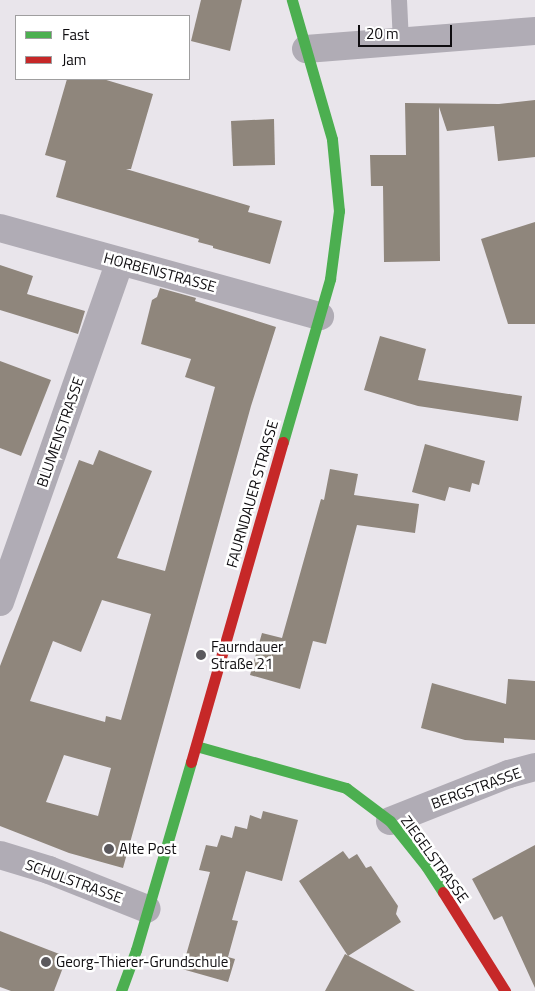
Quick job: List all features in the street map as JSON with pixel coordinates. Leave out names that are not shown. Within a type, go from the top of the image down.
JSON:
[{"type":"street","name":"FAURNDAUER STRASSE","points":[[121,991],[196,746],[330,279],[339,211],[332,139],[292,0]]},
{"type":"street","points":[[306,49],[535,32]]},
{"type":"street","name":"HORBENSTRASSE","points":[[0,228],[320,316]]},
{"type":"street","name":"BLUMENSTRASSE","points":[[3,585],[120,261]]},
{"type":"street","name":"ZIEGELSTRASSE","points":[[196,746],[346,788],[390,821],[426,866],[505,991]]},
{"type":"street","name":"BERGSTRASSE","points":[[390,821],[509,774],[535,767]]},
{"type":"street","name":"SCHULSTRASSE","points":[[0,855],[49,870],[147,909]]},
{"type":"lane","points":[[399,0],[401,42]]},
{"type":"building","points":[[201,0],[242,0],[230,51],[191,41]]},
{"type":"building","points":[[67,80],[106,80],[153,94],[131,169],[126,169],[250,206],[248,212],[282,221],[270,264],[213,248],[213,246],[198,242],[199,239],[56,197],[66,161],[45,155]]},
{"type":"building","points":[[535,100],[535,157],[498,161],[494,126],[447,131],[439,107],[440,261],[384,262],[383,186],[371,186],[370,155],[406,155],[405,103],[499,104]]},
{"type":"building","points":[[274,119],[275,165],[233,166],[231,121]]},
{"type":"building","points":[[535,222],[535,324],[508,324],[481,239]]},
{"type":"building","points":[[0,265],[33,276],[27,294],[85,311],[78,334],[0,310]]},
{"type":"building","points":[[160,288],[196,298],[195,301],[276,327],[251,406],[123,868],[69,853],[0,826],[0,666],[79,460],[93,465],[99,450],[152,471],[117,558],[165,571],[215,387],[185,377],[191,359],[141,344],[152,300],[157,297]],"holes":[[[102,600],[151,614],[121,720],[106,716],[105,722],[30,701],[53,641],[81,652]],[[64,755],[111,768],[98,816],[46,802]]]},
{"type":"building","points":[[380,336],[426,349],[418,380],[522,396],[518,421],[418,406],[364,390]]},
{"type":"building","points":[[0,361],[51,380],[21,456],[0,448]]},
{"type":"building","points":[[425,444],[485,461],[479,485],[472,483],[470,492],[449,487],[445,501],[412,492]]},
{"type":"building","points":[[330,469],[358,474],[354,495],[419,504],[415,533],[357,525],[326,644],[313,641],[300,689],[250,675],[262,633],[282,638],[321,499],[324,500]]},
{"type":"building","points":[[508,679],[535,681],[535,740],[504,738],[504,743],[465,740],[421,728],[432,683],[506,704]]},
{"type":"building","points":[[263,811],[298,820],[282,881],[246,871],[232,920],[238,921],[228,957],[235,959],[228,982],[182,969],[210,872],[199,870],[206,845],[217,847],[221,835],[232,838],[235,826],[247,829],[250,815],[261,819]]},
{"type":"building","points":[[535,845],[535,988],[502,916],[494,920],[472,879]]},
{"type":"building","points":[[343,851],[349,859],[357,854],[366,868],[371,866],[398,906],[396,914],[401,922],[348,956],[299,881]]},
{"type":"building","points":[[0,931],[67,957],[54,991],[11,991],[0,987]]},
{"type":"building","points":[[345,954],[415,991],[325,991]]},
{"type":"traffic: fast","points":[[283,442],[330,279],[339,211],[332,139],[292,0]]},
{"type":"traffic: fast","points":[[196,746],[346,788],[390,821],[426,866],[443,892]]},
{"type":"traffic: fast","points":[[121,991],[136,950],[191,762]]},
{"type":"traffic: jam","points":[[191,762],[283,442]]},
{"type":"traffic: jam","points":[[443,892],[505,991]]},
{"type":"place","name":"Faurndauer Straße 21","points":[[201,655]]},
{"type":"place","name":"Alte Post","points":[[109,849]]},
{"type":"place","name":"Georg-Thierer-Grundschule","points":[[46,962]]}]
